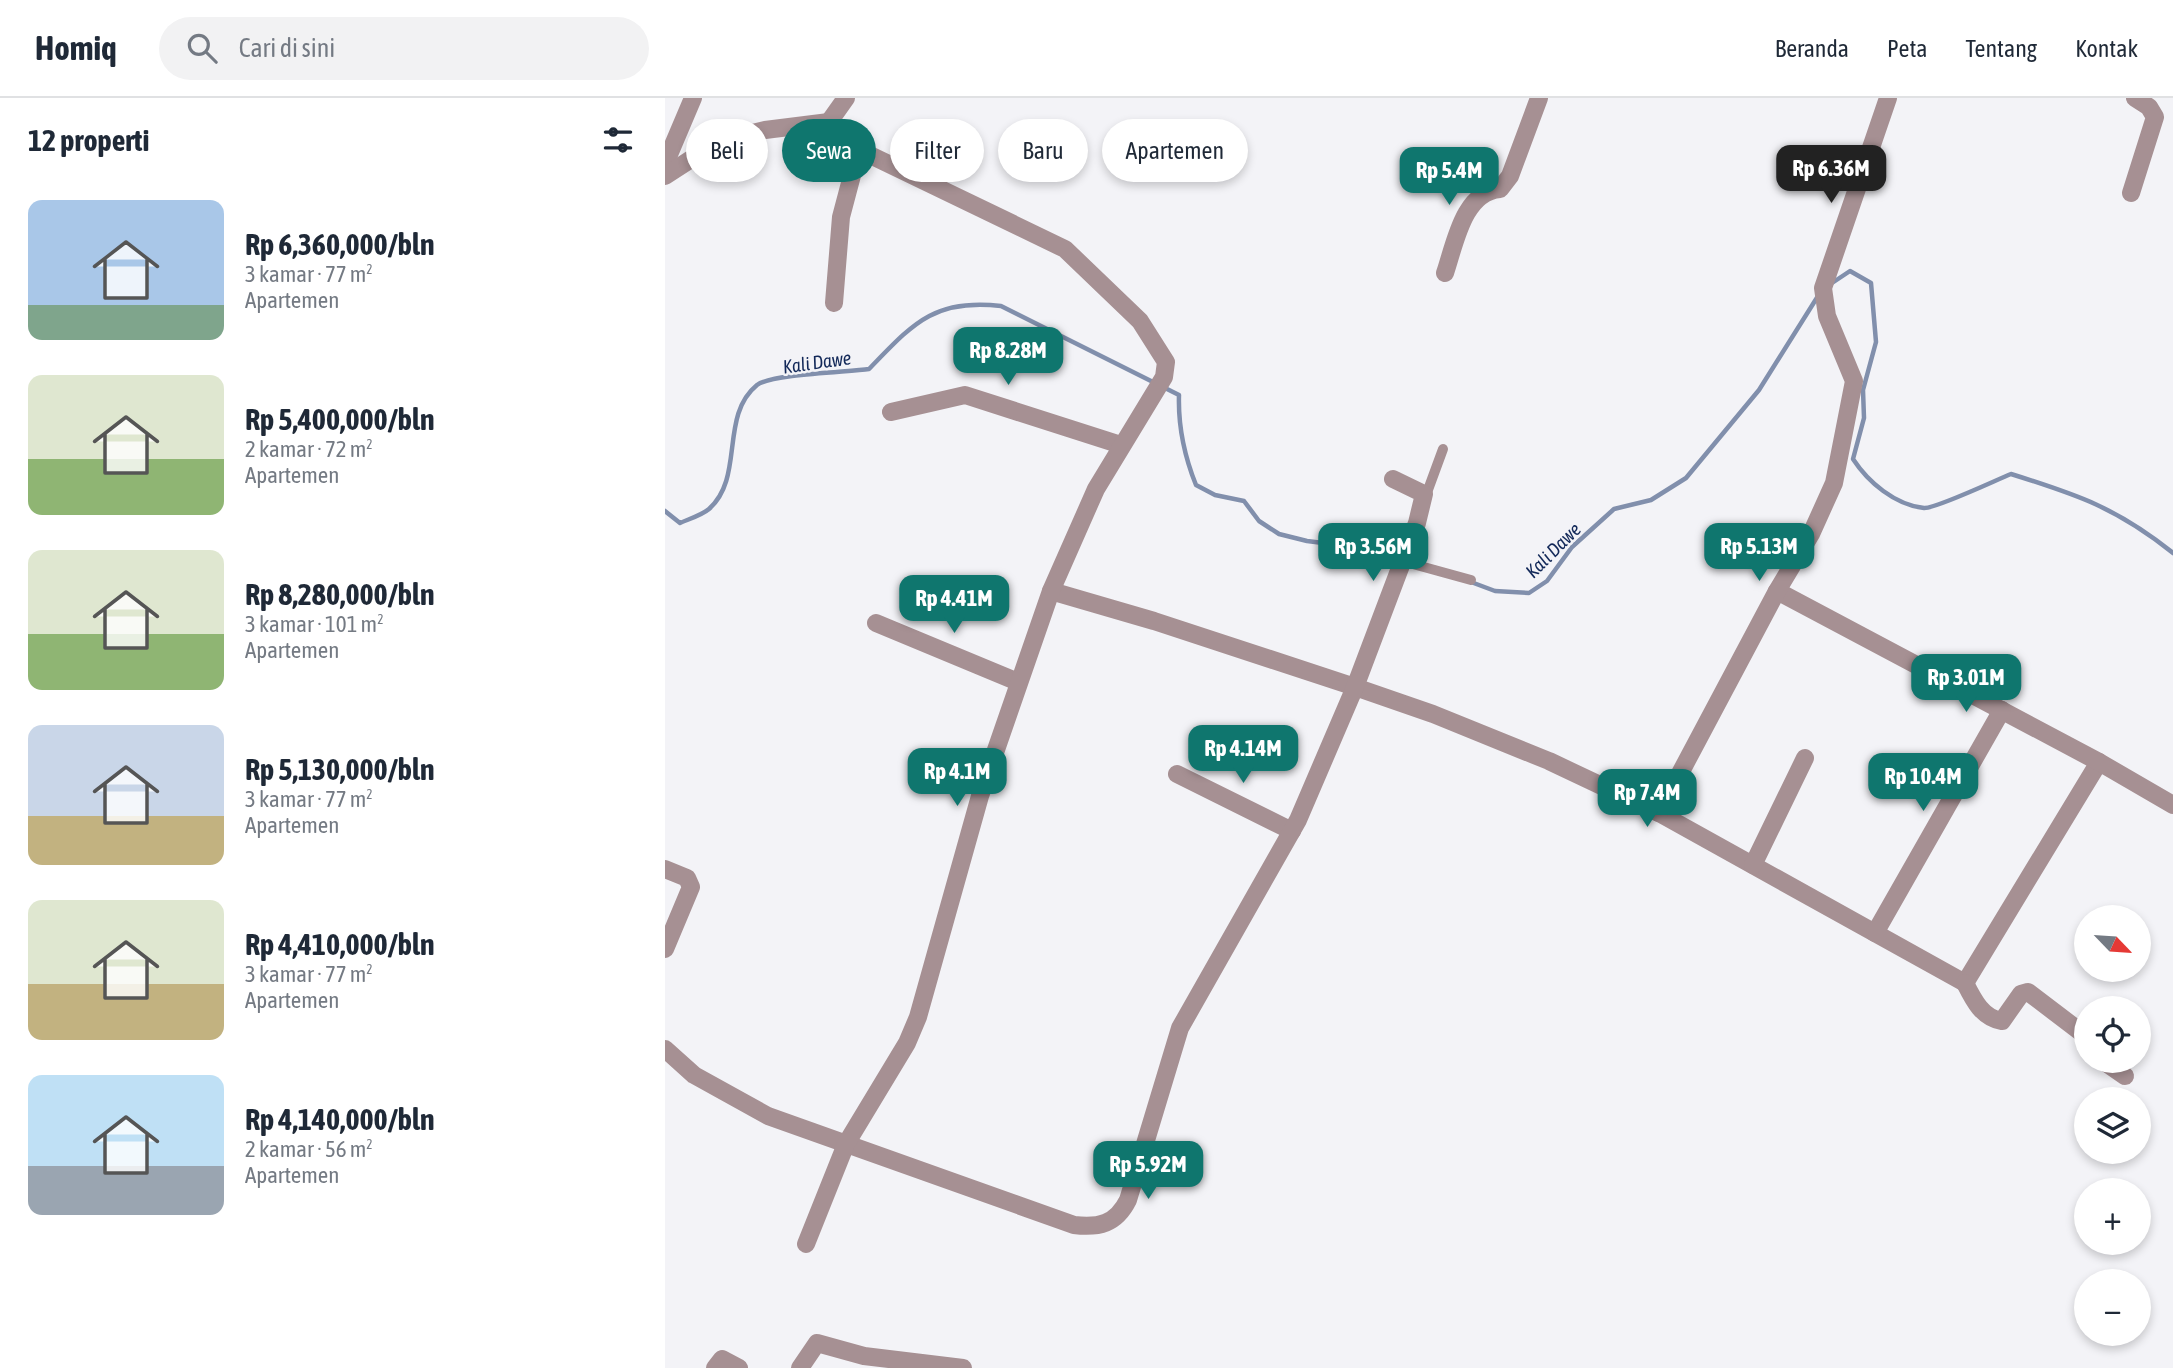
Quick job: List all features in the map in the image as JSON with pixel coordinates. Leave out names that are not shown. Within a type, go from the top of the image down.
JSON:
[{"type":"street","points":[[665,164],[693,98]]},
{"type":"street","points":[[831,119],[846,98]]},
{"type":"street","points":[[1445,273],[1470,208],[1484,193],[1500,189],[1510,176],[1539,98]]},
{"type":"street","points":[[1659,813],[1777,591],[1825,508],[1841,457],[1854,381],[1827,316],[1823,300],[1826,276],[1888,98]]},
{"type":"street","points":[[2131,192],[2154,117],[2149,107],[2135,98]]},
{"type":"street","points":[[665,176],[719,141],[782,128]]},
{"type":"street","points":[[806,1244],[846,1144],[907,1043],[918,1017],[980,796],[1051,591],[1096,489],[1164,377],[1164,354],[1140,321],[1065,249],[876,157]]},
{"type":"street","points":[[834,303],[841,217],[850,182]]},
{"type":"street","points":[[891,412],[965,395],[1121,444]]},
{"type":"street","points":[[665,1049],[694,1075],[768,1116],[1074,1225],[1100,1226],[1112,1220],[1128,1200],[1171,1052],[1189,1008],[1292,831],[1355,687],[1425,499],[1420,490],[1393,479]]},
{"type":"street","points":[[1051,591],[1154,621],[1355,687],[1489,736],[1659,813],[1965,983],[1976,1004],[1996,1021],[2001,1021],[2021,994],[2028,992],[2074,1027]]},
{"type":"street","points":[[1777,591],[2099,762],[2173,805]]},
{"type":"street","points":[[876,623],[1018,682]]},
{"type":"street","points":[[1875,933],[2002,710]]},
{"type":"street","points":[[1753,865],[1805,758]]},
{"type":"street","points":[[1965,983],[2099,762]]},
{"type":"street","points":[[1177,774],[1292,831]]},
{"type":"street","points":[[665,869],[687,878],[691,887],[665,949]]},
{"type":"street","points":[[2121,1073],[2125,1076]]},
{"type":"street","points":[[800,1368],[817,1343],[861,1362],[958,1367]]},
{"type":"street","points":[[715,1368],[722,1359],[739,1368]]},
{"type":"lane","points":[[1425,499],[1443,449]]},
{"type":"lane","points":[[1402,561],[1471,580]]},
{"type":"waterway","name":"Kali Dawe","points":[[1832,283],[1850,271],[1871,283],[1876,342],[1863,390],[1864,418],[1853,459],[1866,476],[1883,491],[1903,502],[1924,508],[2011,474],[2096,504],[2133,525],[2173,553]]},
{"type":"waterway","name":"Kali Dawe","points":[[1471,582],[1495,591],[1529,593],[1547,581],[1572,547],[1614,509],[1651,500],[1686,478],[1759,390],[1818,296]]},
{"type":"waterway","name":"Kali Dawe","points":[[665,511],[680,523],[709,509],[720,496],[730,464],[739,413],[746,398],[757,385],[778,378],[869,369],[898,339],[926,318],[958,306],[1001,306],[1155,383]]},
{"type":"waterway","name":"Kali Dawe","points":[[1163,387],[1179,395],[1183,441],[1196,485],[1215,495],[1244,501],[1259,521],[1279,534],[1307,541],[1363,548],[1400,560]]}]
